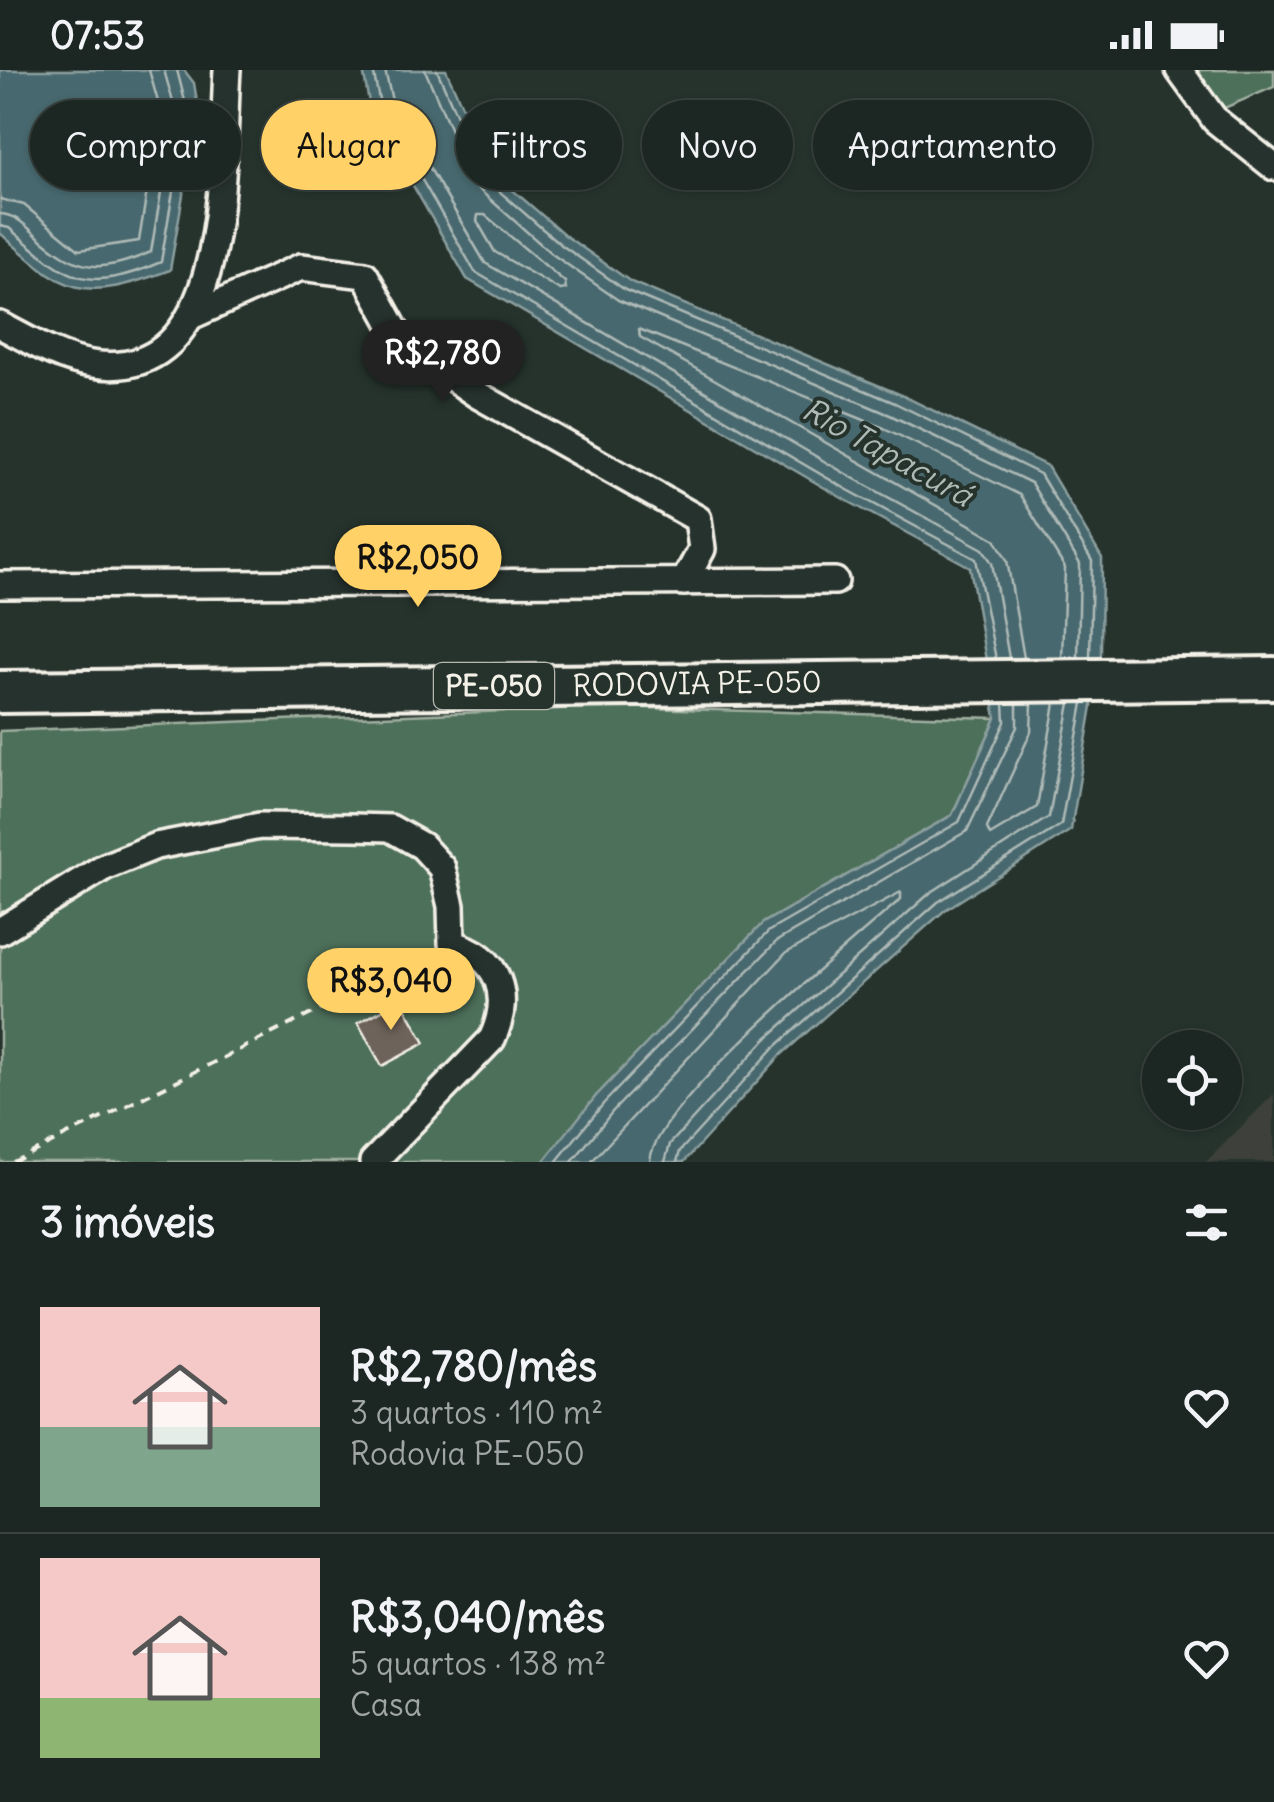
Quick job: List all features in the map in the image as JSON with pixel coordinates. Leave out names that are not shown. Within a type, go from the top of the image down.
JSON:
[{"type":"main road","name":"RODOVIA PE-050","points":[[0,692],[1274,678]]},
{"type":"street","points":[[0,325],[73,360],[119,365],[156,355],[191,316],[213,255],[227,70]]},
{"type":"street","points":[[1179,70],[1215,120],[1274,168]]},
{"type":"street","points":[[191,316],[301,267],[365,276],[404,344],[476,394],[698,519],[702,549],[684,582]]},
{"type":"street","points":[[0,585],[835,581]]},
{"type":"street","points":[[0,931],[104,868],[156,846],[260,826],[390,828],[422,846],[442,868],[452,906],[452,944],[473,949],[488,961],[504,999],[501,1020],[492,1039],[373,1162]]},
{"type":"path","points":[[12,1162],[452,944]]},
{"type":"shaded area","points":[[1274,1094],[1274,1162],[1206,1162],[1242,1130]]},
{"type":"green space","points":[[1196,70],[1274,70],[1274,87],[1222,109]]},
{"type":"green space","points":[[610,707],[996,718],[952,815],[763,923],[596,1096],[546,1162],[0,1162],[0,731]]},
{"type":"water","points":[[0,70],[184,70],[194,83],[197,100],[30,100],[30,190],[184,190],[170,270],[115,287],[77,287],[43,269],[0,233]]},
{"type":"water","name":"Rio Tapacurá","points":[[363,70],[446,70],[460,100],[456,100],[456,190],[513,190],[566,236],[631,282],[899,394],[1047,466],[1102,558],[1101,653],[1071,830],[945,910],[781,1055],[684,1162],[543,1162],[596,1096],[763,923],[952,815],[996,718],[970,567],[842,498],[467,279],[416,190],[436,190],[436,100],[369,100]]},
{"type":"building","points":[[401,1000],[425,1043],[382,1066],[358,1023]]}]
